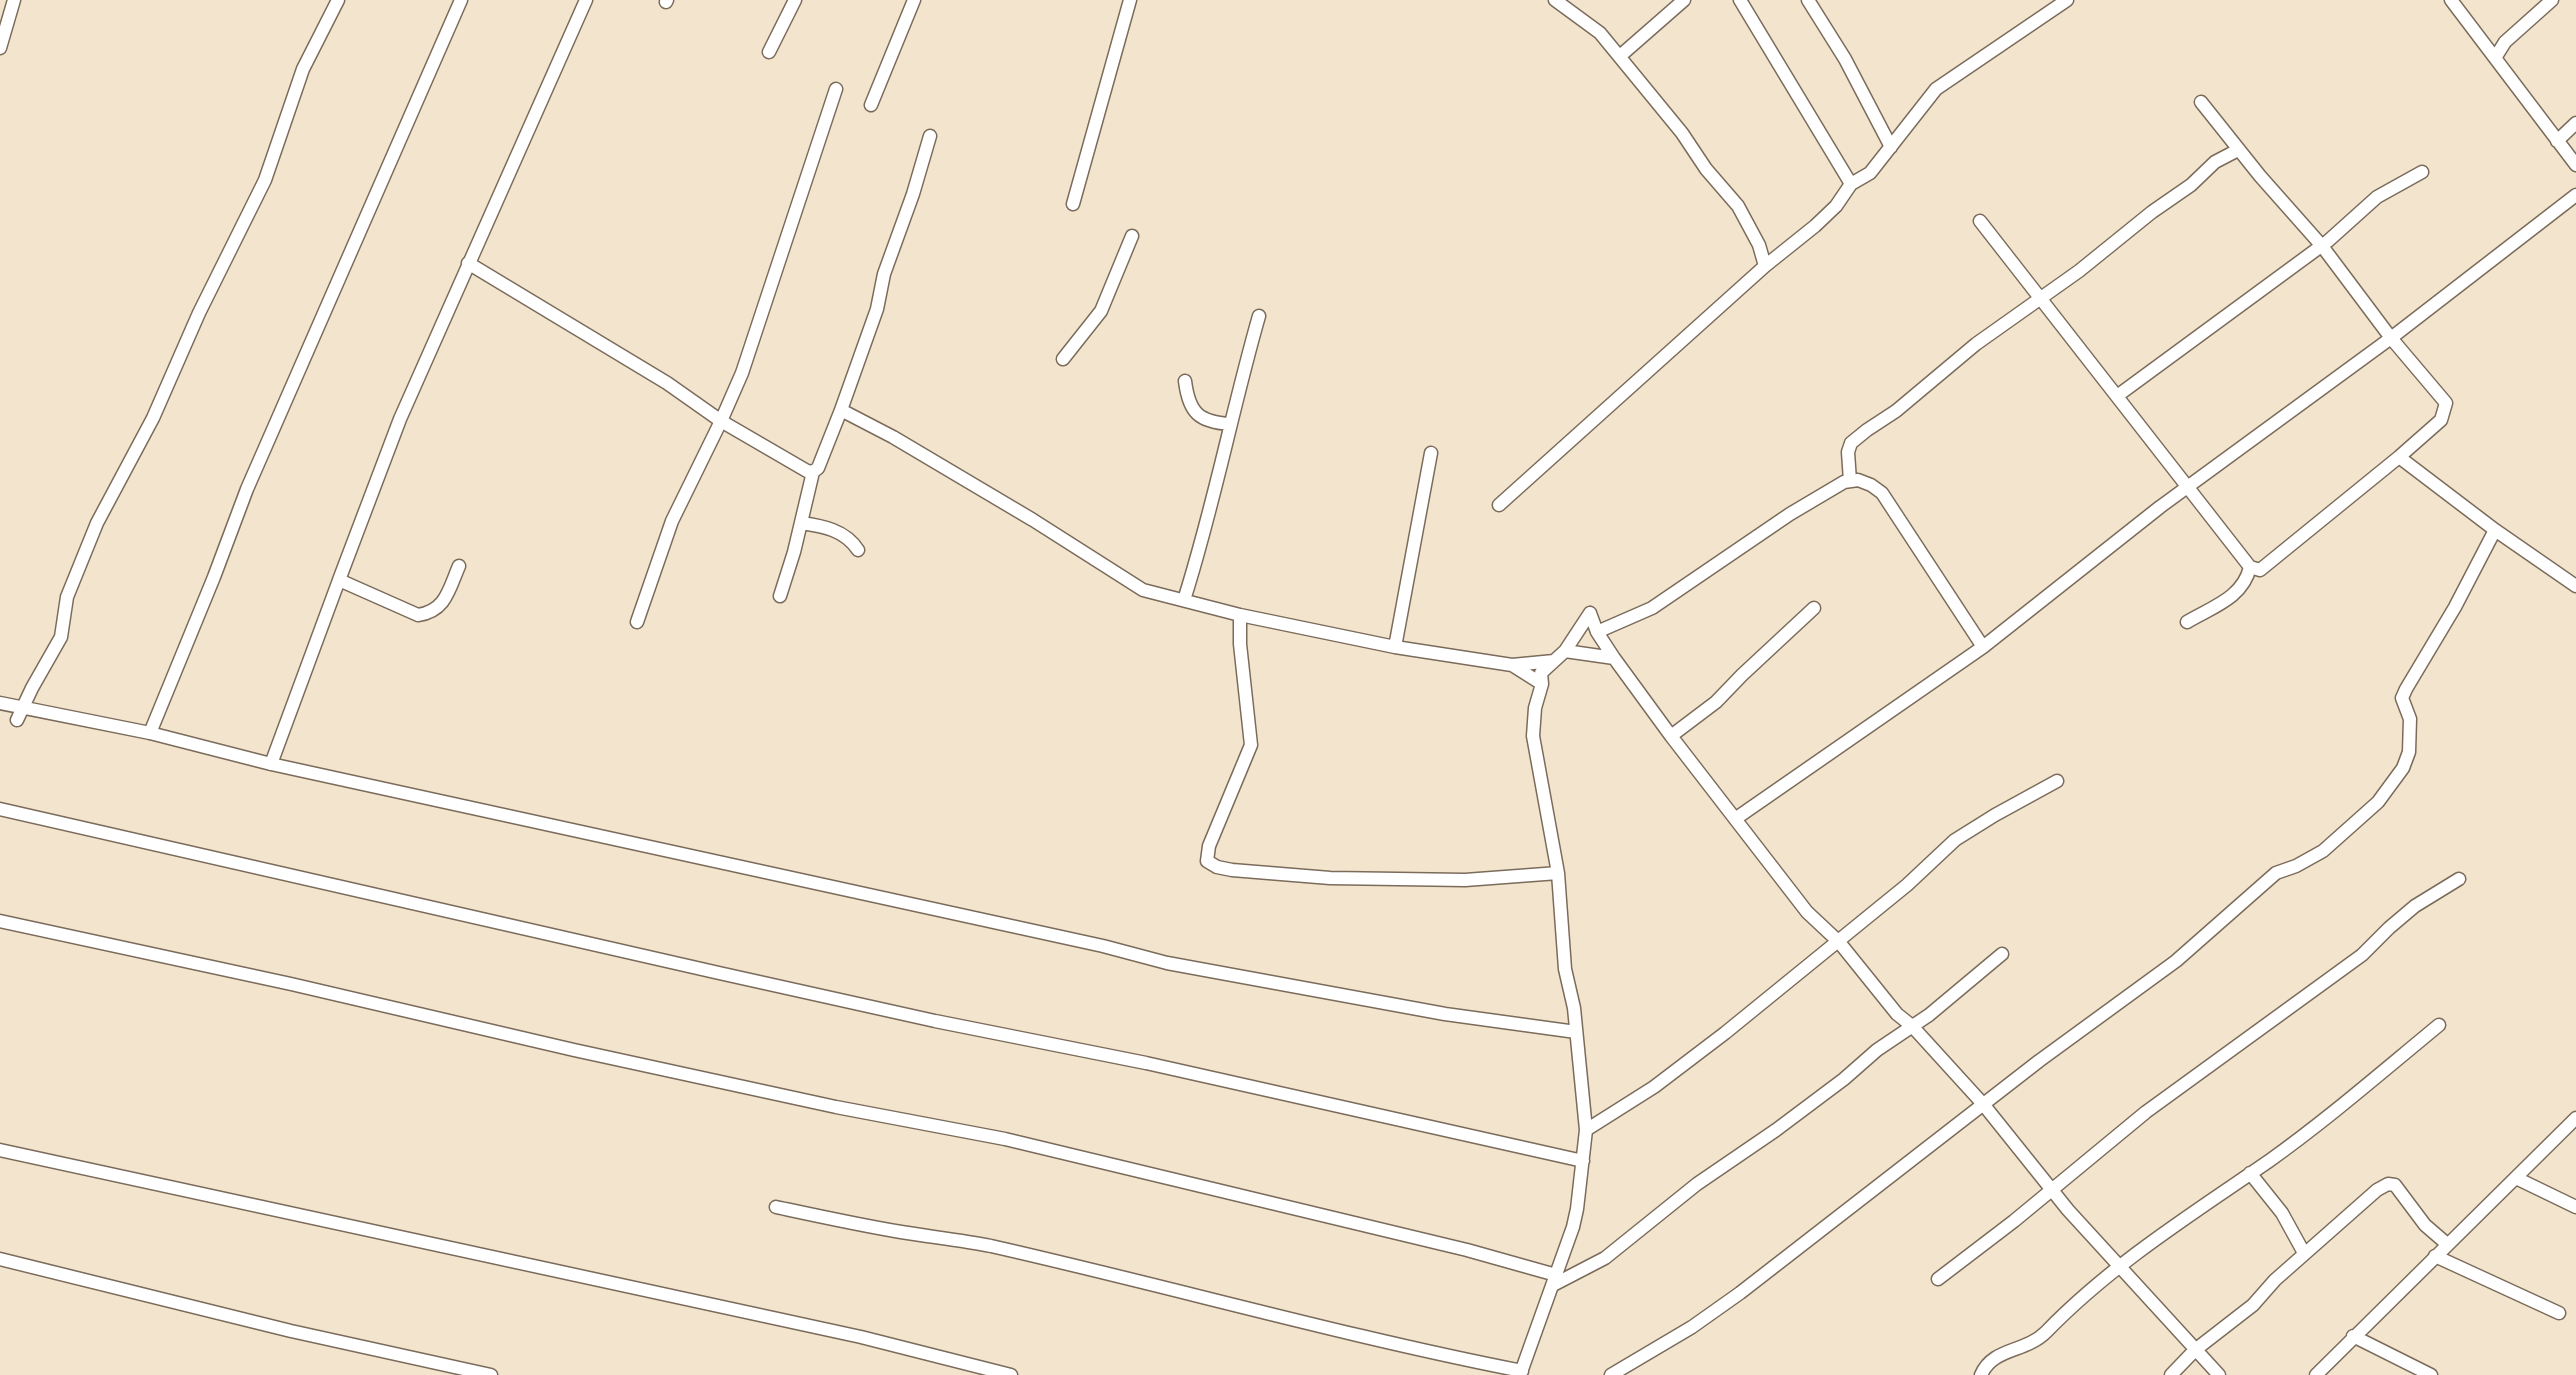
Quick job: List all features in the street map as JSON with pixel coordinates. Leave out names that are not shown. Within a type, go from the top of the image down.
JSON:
[{"type":"street","points":[[0,48],[14,0]]},
{"type":"street","points":[[17,720],[61,637],[67,597],[97,523],[153,418],[199,313],[265,180],[303,69],[338,0]]},
{"type":"street","points":[[150,733],[214,577],[247,489],[461,0]]},
{"type":"street","points":[[271,764],[400,419],[586,0]]},
{"type":"street","points":[[769,52],[795,0]]},
{"type":"street","points":[[871,105],[914,0]]},
{"type":"street","points":[[1073,204],[1130,0]]},
{"type":"street","points":[[1555,0],[1600,33],[1682,133],[1706,169],[1738,206],[1759,246],[1765,266]]},
{"type":"street","points":[[1620,56],[1684,0]]},
{"type":"street","points":[[1740,0],[1851,184]]},
{"type":"street","points":[[1808,0],[1845,59],[1891,147]]},
{"type":"street","points":[[1499,506],[1765,266],[1836,206],[1851,184],[1870,173],[1936,89],[2067,0]]},
{"type":"street","points":[[2451,0],[2576,165]]},
{"type":"street","points":[[2495,58],[2505,42],[2552,0]]},
{"type":"street","points":[[637,622],[672,521],[742,373],[836,89]]},
{"type":"street","points":[[1980,221],[2250,567],[2260,570],[2441,420],[2446,404],[2391,338],[2322,246],[2238,150],[2201,102]]},
{"type":"street","points":[[2557,141],[2576,123]]},
{"type":"street","points":[[780,596],[794,552],[813,472],[818,468],[841,410],[877,309],[884,274],[913,194],[930,136]]},
{"type":"street","points":[[1850,481],[1848,452],[1851,443],[1896,411],[1976,344],[2191,185],[2216,162],[2238,150]]},
{"type":"street","points":[[2117,396],[2322,246],[2377,197],[2422,172]]},
{"type":"street","points":[[1735,819],[1983,647],[2189,486],[2391,338],[2576,195]]},
{"type":"street","points":[[1063,359],[1101,311],[1131,236]]},
{"type":"street","points":[[468,263],[667,383],[721,421],[792,464],[813,472]]},
{"type":"street","points":[[1184,600],[1203,542],[1230,424],[1259,316]]},
{"type":"street","points":[[1185,381],[1187,396],[1198,415],[1209,422],[1230,424]]},
{"type":"street","points":[[841,410],[893,437],[1033,520],[1143,590],[1240,615],[1395,647],[1512,665],[1554,661]]},
{"type":"street","points":[[1395,647],[1431,453]]},
{"type":"street","points":[[2399,457],[2494,530],[2576,586]]},
{"type":"street","points":[[1597,632],[1652,608],[1790,514],[1844,482],[1858,480],[1871,485],[1882,494],[1983,647]]},
{"type":"street","points":[[801,523],[822,526],[838,532],[850,538],[858,550]]},
{"type":"street","points":[[1611,1375],[1692,1327],[1740,1293],[1983,1104],[2176,961],[2276,873],[2296,866],[2323,851],[2378,802],[2403,768],[2409,752],[2410,719],[2403,698],[2406,689],[2455,607],[2494,530]]},
{"type":"street","points":[[339,580],[418,615],[432,613],[442,605],[459,566]]},
{"type":"street","points":[[2187,622],[2238,592],[2248,577],[2250,567]]},
{"type":"street","points":[[1671,736],[1716,702],[1814,608]]},
{"type":"street","points":[[776,1207],[903,1232],[936,1235],[991,1246],[1308,1325],[1521,1373],[1575,1218],[1586,1130],[1574,1008],[1565,969],[1558,873],[1533,736],[1535,708],[1542,684],[1541,673],[1565,651],[1590,613],[1597,632],[1614,658],[1671,736],[1807,912],[1839,942],[1897,1014],[1912,1026],[1983,1104],[2050,1189],[2218,1375]]},
{"type":"street","points":[[1240,615],[1240,644],[1251,745],[1209,846],[1207,861],[1216,867],[1232,870],[1330,878],[1465,880],[1558,873]]},
{"type":"street","points":[[1565,651],[1614,658]]},
{"type":"street","points":[[1512,665],[1542,684]]},
{"type":"street","points":[[0,703],[150,733],[271,764],[798,878],[1103,946],[1167,963],[1445,1014],[1576,1032]]},
{"type":"street","points":[[1586,1130],[1654,1087],[1839,942],[1907,885],[1955,840],[2057,781]]},
{"type":"street","points":[[0,810],[810,993],[1146,1063],[1583,1161]]},
{"type":"street","points":[[1938,1280],[2213,1062],[2362,955],[2415,906],[2459,879]]},
{"type":"street","points":[[0,921],[836,1107],[1005,1139],[1467,1250],[1554,1280],[1576,1275],[1605,1258],[1697,1184],[1776,1130],[1929,1015],[2002,954]]},
{"type":"street","points":[[1981,1375],[1991,1359],[2032,1344],[2119,1267],[2178,1222],[2250,1173],[2370,1082],[2439,1025]]},
{"type":"street","points":[[2316,1375],[2576,1118]]},
{"type":"street","points":[[0,1149],[861,1337],[1011,1375]]},
{"type":"street","points":[[2250,1173],[2282,1213],[2304,1253]]},
{"type":"street","points":[[2516,1178],[2576,1207]]},
{"type":"street","points":[[2172,1375],[2195,1350],[2253,1305],[2304,1253],[2377,1190],[2388,1184],[2395,1185],[2401,1191],[2425,1225],[2447,1244]]},
{"type":"street","points":[[2435,1256],[2559,1312]]},
{"type":"street","points":[[0,1259],[291,1331],[491,1375]]},
{"type":"street","points":[[2353,1336],[2431,1375]]}]
